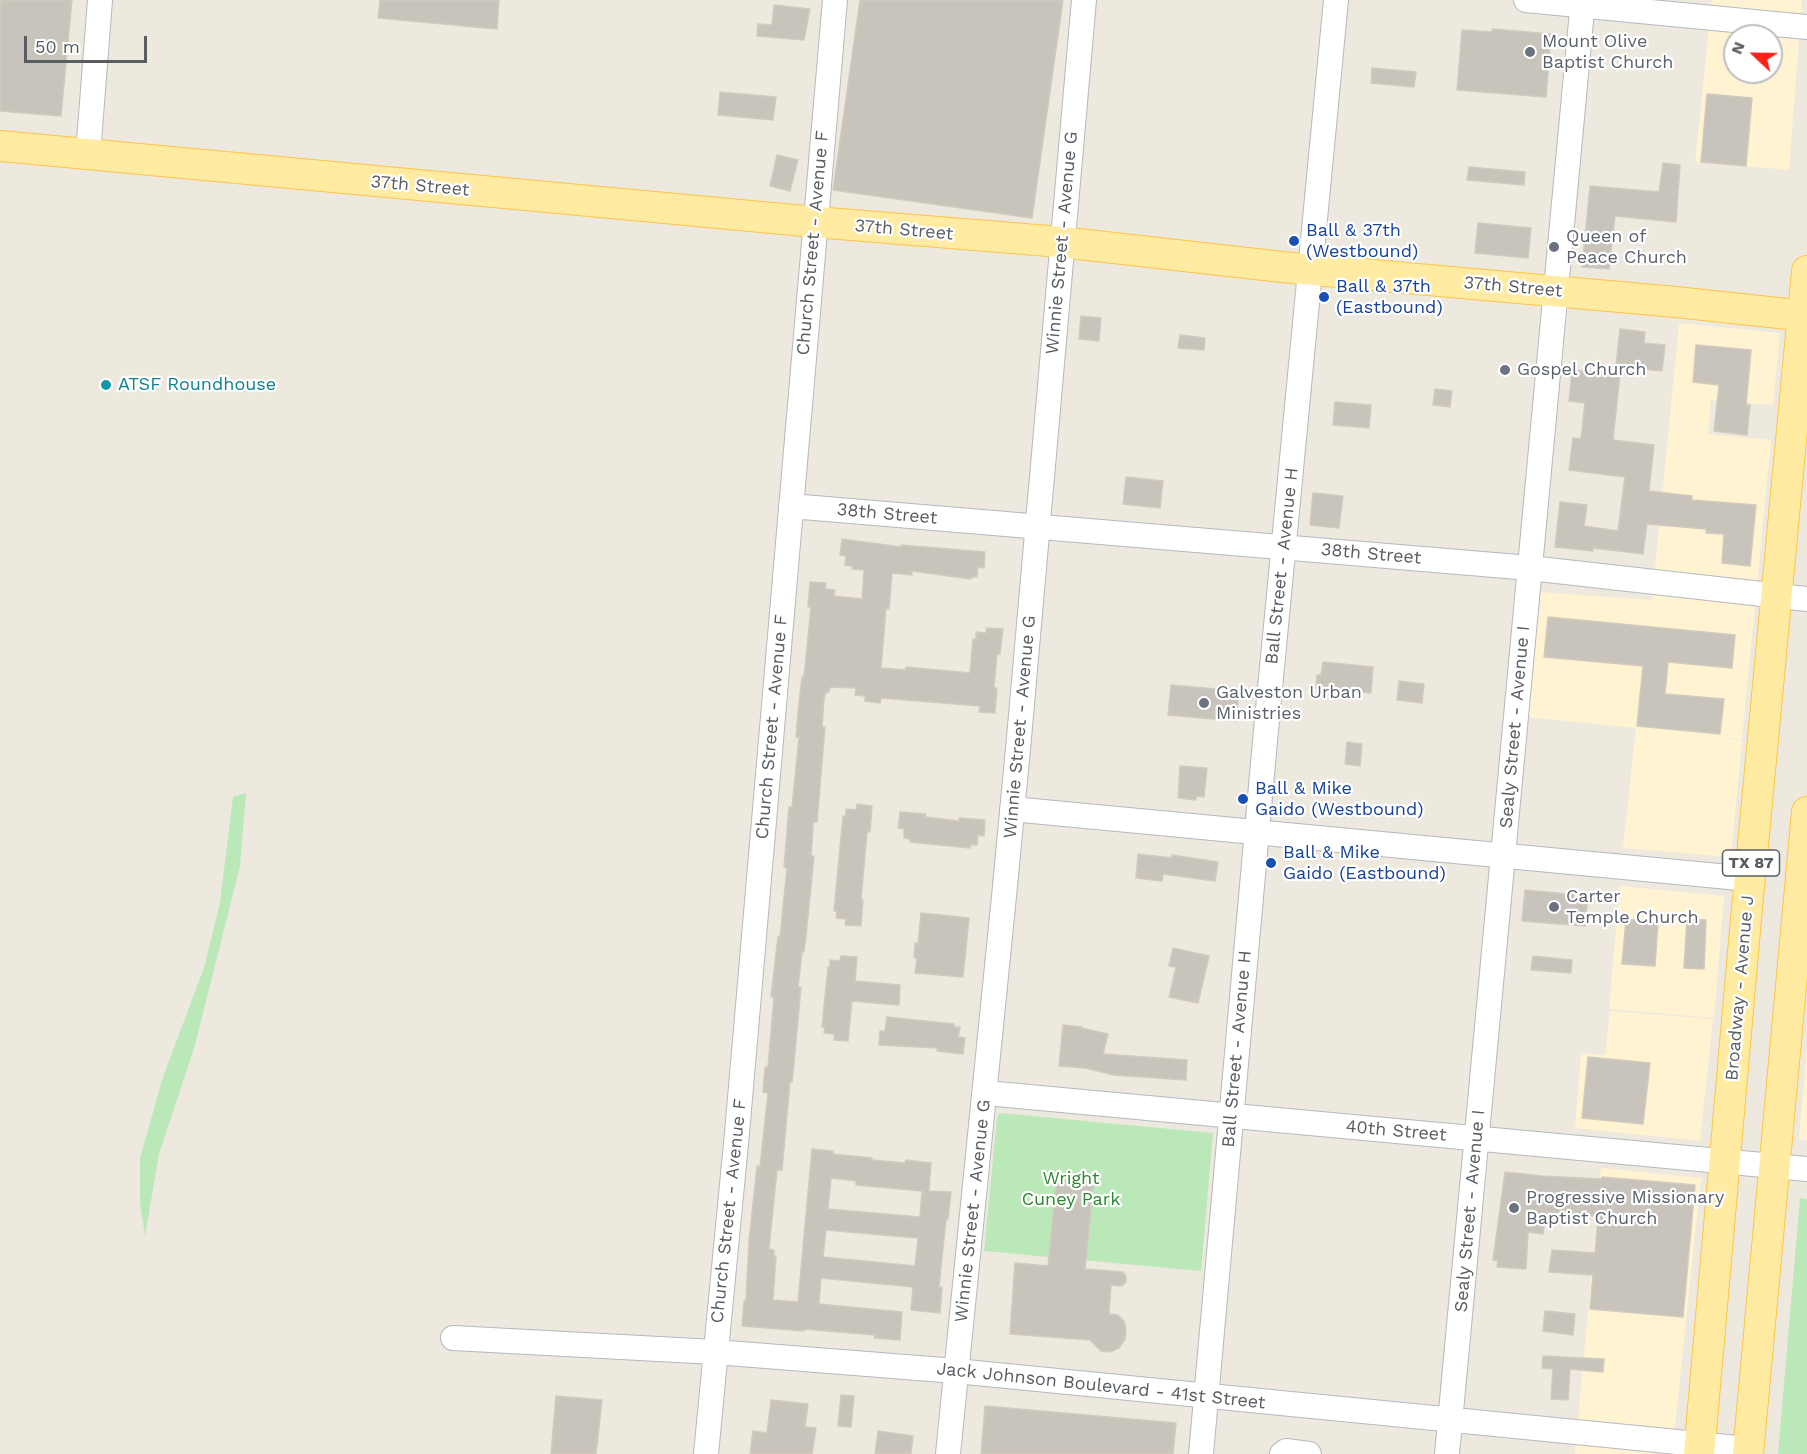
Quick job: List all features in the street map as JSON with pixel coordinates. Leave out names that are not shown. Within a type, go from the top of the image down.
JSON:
[{"type":"main road","name":"37th Street","points":[[0,146],[815,222],[1061,242],[1311,270],[1556,291],[1805,316]]},
{"type":"main road","name":"Broadway - Avenue J","points":[[1700,1449],[1750,879],[1805,316],[1807,271]]},
{"type":"main road","name":"TX 87","points":[[1748,1451],[1774,1166],[1804,884],[1807,812]]},
{"type":"main road","points":[[1750,879],[1804,884]]},
{"type":"street","points":[[88,154],[100,0]]},
{"type":"street","name":"Church Street - Avenue F","points":[[706,1454],[737,1133],[835,0]]},
{"type":"street","name":"Winnie Street - Avenue G","points":[[948,1454],[986,1093],[1084,0]]},
{"type":"street","name":"Ball Street - Avenue H","points":[[1201,1454],[1336,0]]},
{"type":"street","points":[[1526,0],[1583,3],[1807,27]]},
{"type":"street","name":"Sealy Street - Avenue I","points":[[1447,1454],[1583,3]]},
{"type":"street","name":"38th Street","points":[[790,506],[1530,568],[1807,599]]},
{"type":"street","points":[[1012,810],[1750,879]]},
{"type":"street","name":"40th Street","points":[[986,1093],[1807,1169]]},
{"type":"street","name":"Jack Johnson Boulevard - 41st Street","points":[[453,1338],[715,1352],[956,1371],[1450,1420],[1700,1449],[1748,1451]]},
{"type":"street","points":[[1282,1454],[1286,1451],[1309,1454]]},
{"type":"shaded area","points":[[1712,0],[1802,0],[1789,170],[1695,162]]},
{"type":"shaded area","points":[[1679,323],[1780,333],[1773,405],[1711,400],[1708,434],[1771,440],[1742,739],[1705,736],[1742,740],[1731,857],[1623,848],[1636,728],[1527,717],[1540,592],[1652,600]]},
{"type":"shaded area","points":[[1620,886],[1724,896],[1714,1018],[1609,1009]]},
{"type":"shaded area","points":[[1610,1011],[1713,1019],[1700,1141],[1575,1128],[1581,1053],[1605,1055]]},
{"type":"shaded area","points":[[1807,1048],[1807,1140],[1799,1139]]},
{"type":"shaded area","points":[[1601,1168],[1701,1178],[1672,1454],[1575,1454]]},
{"type":"green space","points":[[246,793],[240,866],[195,1045],[159,1154],[145,1236],[140,1203],[140,1158],[163,1077],[204,968],[220,903],[233,797]]},
{"type":"green space","name":"Wright Cuney Park","points":[[1000,1113],[1213,1133],[1201,1271],[984,1251],[997,1117]]},
{"type":"green space","points":[[1800,1198],[1807,1199],[1807,1454],[1778,1454]]},
{"type":"building","points":[[0,0],[72,0],[61,116],[0,111]]},
{"type":"building","points":[[380,0],[499,0],[497,29],[378,18]]},
{"type":"building","points":[[860,0],[1063,0],[1032,218],[833,190]]},
{"type":"building","points":[[774,5],[810,9],[804,40],[757,36],[758,24],[772,25]]},
{"type":"building","points":[[1492,29],[1551,34],[1546,97],[1457,90],[1462,30],[1492,32]]},
{"type":"building","points":[[1372,68],[1416,72],[1414,87],[1371,83]]},
{"type":"building","points":[[720,92],[776,97],[773,120],[718,115]]},
{"type":"building","points":[[1707,94],[1752,98],[1746,166],[1701,162]]},
{"type":"building","points":[[777,155],[798,160],[790,191],[770,186]]},
{"type":"building","points":[[1663,163],[1680,165],[1676,222],[1615,216],[1609,269],[1582,267],[1590,186],[1659,192]]},
{"type":"building","points":[[1469,167],[1525,172],[1524,185],[1467,180]]},
{"type":"building","points":[[1478,223],[1531,228],[1528,258],[1475,253]]},
{"type":"building","points":[[1081,316],[1101,318],[1099,341],[1079,339]]},
{"type":"building","points":[[1620,329],[1645,332],[1644,343],[1665,345],[1662,371],[1616,366]]},
{"type":"building","points":[[1180,335],[1205,338],[1204,350],[1178,348]]},
{"type":"building","points":[[1696,345],[1751,350],[1746,405],[1750,405],[1747,435],[1714,431],[1719,385],[1693,382]]},
{"type":"building","points":[[1572,370],[1620,374],[1613,440],[1654,445],[1649,491],[1692,496],[1692,500],[1756,505],[1750,566],[1722,563],[1724,534],[1706,533],[1706,529],[1647,524],[1643,554],[1593,548],[1593,551],[1555,547],[1560,502],[1587,505],[1584,526],[1618,531],[1625,477],[1569,470],[1573,438],[1581,439],[1585,403],[1569,401]]},
{"type":"building","points":[[1435,389],[1452,391],[1450,407],[1433,405]]},
{"type":"building","points":[[1335,402],[1371,405],[1369,428],[1333,425]]},
{"type":"building","points":[[1126,477],[1163,481],[1160,508],[1123,504]]},
{"type":"building","points":[[1313,493],[1343,496],[1339,528],[1310,525]]},
{"type":"building","points":[[842,539],[901,547],[901,545],[985,552],[984,568],[978,567],[977,577],[971,577],[971,579],[912,571],[912,575],[892,573],[889,609],[886,608],[881,668],[906,670],[906,667],[970,673],[973,639],[976,640],[976,632],[986,633],[987,628],[1003,629],[1000,654],[997,654],[994,688],[997,688],[995,713],[979,712],[980,706],[881,698],[880,703],[865,701],[865,696],[855,695],[856,688],[830,687],[824,699],[822,727],[825,727],[817,822],[813,822],[811,856],[814,856],[798,987],[801,987],[794,1063],[792,1082],[790,1082],[782,1170],[777,1170],[769,1249],[774,1250],[774,1256],[776,1256],[773,1300],[798,1302],[812,1149],[833,1151],[833,1154],[872,1158],[872,1160],[931,1163],[929,1191],[951,1192],[939,1287],[942,1288],[940,1313],[911,1310],[913,1287],[821,1278],[819,1304],[902,1312],[900,1340],[874,1338],[875,1335],[742,1326],[757,1166],[760,1167],[768,1093],[763,1092],[765,1067],[768,1067],[774,997],[771,997],[787,868],[784,867],[789,807],[792,807],[799,737],[796,737],[798,712],[811,607],[808,607],[810,582],[826,583],[825,589],[835,590],[834,596],[862,599],[864,570],[852,569],[852,566],[845,565],[846,556],[840,555]],"holes":[[[831,1178],[856,1181],[856,1185],[922,1191],[920,1217],[828,1209]],[[826,1230],[918,1238],[915,1266],[823,1257]]]},
{"type":"building","points":[[1548,617],[1735,635],[1732,668],[1668,662],[1665,694],[1724,699],[1720,734],[1637,726],[1643,666],[1544,657]]},
{"type":"building","points":[[1323,662],[1373,667],[1371,693],[1316,688],[1317,675],[1321,675]]},
{"type":"building","points":[[1399,681],[1424,684],[1422,703],[1397,700]]},
{"type":"building","name":"Galveston Urban Ministries","points":[[1171,685],[1239,691],[1236,721],[1168,715]]},
{"type":"building","points":[[1347,742],[1362,744],[1360,766],[1345,764]]},
{"type":"building","points":[[1180,766],[1207,768],[1204,797],[1196,796],[1196,800],[1178,798]]},
{"type":"building","points":[[857,804],[872,806],[870,832],[867,832],[861,926],[845,925],[846,919],[836,918],[837,911],[834,911],[843,816],[846,816],[846,809],[856,810]]},
{"type":"building","points":[[900,812],[926,814],[925,817],[959,821],[959,818],[985,820],[984,836],[978,835],[977,845],[970,845],[970,848],[910,842],[910,839],[904,838],[904,829],[898,828]]},
{"type":"building","points":[[1138,854],[1172,858],[1172,855],[1218,862],[1215,881],[1163,874],[1162,881],[1136,878]]},
{"type":"building","points":[[1525,890],[1588,896],[1585,926],[1522,921]]},
{"type":"building","points":[[921,913],[969,918],[963,977],[915,973],[917,958],[914,958],[915,943],[918,944]]},
{"type":"building","points":[[1626,919],[1658,922],[1655,966],[1622,964]]},
{"type":"building","points":[[1687,919],[1706,920],[1704,969],[1684,968]]},
{"type":"building","points":[[1173,948],[1209,956],[1198,1003],[1169,997],[1176,967],[1169,966]]},
{"type":"building","points":[[841,956],[857,957],[855,981],[900,985],[899,1005],[852,1001],[848,1041],[834,1040],[834,1034],[824,1033],[825,1027],[822,1027],[828,967],[830,967],[830,960],[840,961]]},
{"type":"building","points":[[1533,956],[1572,960],[1571,973],[1531,970]]},
{"type":"building","points":[[887,1017],[954,1024],[954,1027],[960,1027],[958,1037],[965,1038],[963,1054],[937,1051],[937,1048],[879,1045],[880,1031],[885,1031]]},
{"type":"building","points":[[1063,1025],[1108,1034],[1103,1054],[1187,1060],[1186,1080],[1114,1075],[1085,1068],[1059,1066]]},
{"type":"building","points":[[1588,1057],[1650,1063],[1643,1124],[1582,1118]]},
{"type":"building","points":[[1505,1172],[1695,1185],[1683,1317],[1590,1309],[1593,1275],[1549,1272],[1552,1250],[1595,1253],[1598,1216],[1546,1213],[1543,1234],[1528,1232],[1526,1269],[1497,1267],[1498,1261],[1493,1260]]},
{"type":"building","points":[[1057,1175],[1094,1178],[1085,1269],[1123,1272],[1126,1276],[1126,1282],[1122,1286],[1111,1285],[1109,1314],[1118,1315],[1124,1321],[1126,1330],[1125,1339],[1119,1348],[1110,1352],[1101,1351],[1090,1340],[1010,1334],[1015,1263],[1048,1266]]},
{"type":"building","points":[[1545,1311],[1575,1314],[1573,1335],[1543,1331]]},
{"type":"building","points":[[1543,1356],[1604,1359],[1603,1372],[1570,1369],[1568,1400],[1551,1399],[1553,1369],[1542,1368]]},
{"type":"building","points":[[841,1395],[854,1396],[851,1427],[838,1426]]},
{"type":"building","points":[[556,1396],[602,1400],[596,1454],[551,1454]]},
{"type":"building","points":[[771,1400],[808,1404],[805,1427],[816,1428],[812,1454],[750,1454],[753,1431],[767,1433]]},
{"type":"building","points":[[985,1406],[1176,1423],[1173,1454],[981,1454]]},
{"type":"building","points":[[878,1431],[913,1436],[911,1454],[875,1454]]},
{"type":"place","name":"Mount Olive Baptist Church","points":[[1530,52]]},
{"type":"place","name":"Ball & 37th (Westbound)","points":[[1294,241]]},
{"type":"place","name":"Queen of Peace Church","points":[[1554,247]]},
{"type":"place","name":"Ball & 37th (Eastbound)","points":[[1324,297]]},
{"type":"place","name":"Gospel Church","points":[[1505,370]]},
{"type":"place","name":"ATSF Roundhouse","points":[[106,385]]},
{"type":"place","name":"Galveston Urban Ministries","points":[[1204,703]]},
{"type":"place","name":"Ball & Mike Gaido (Westbound)","points":[[1243,799]]},
{"type":"place","name":"Ball & Mike Gaido (Eastbound)","points":[[1271,863]]},
{"type":"place","name":"Carter Temple Church","points":[[1554,907]]},
{"type":"place","name":"Progressive Missionary Baptist Church","points":[[1514,1208]]}]
